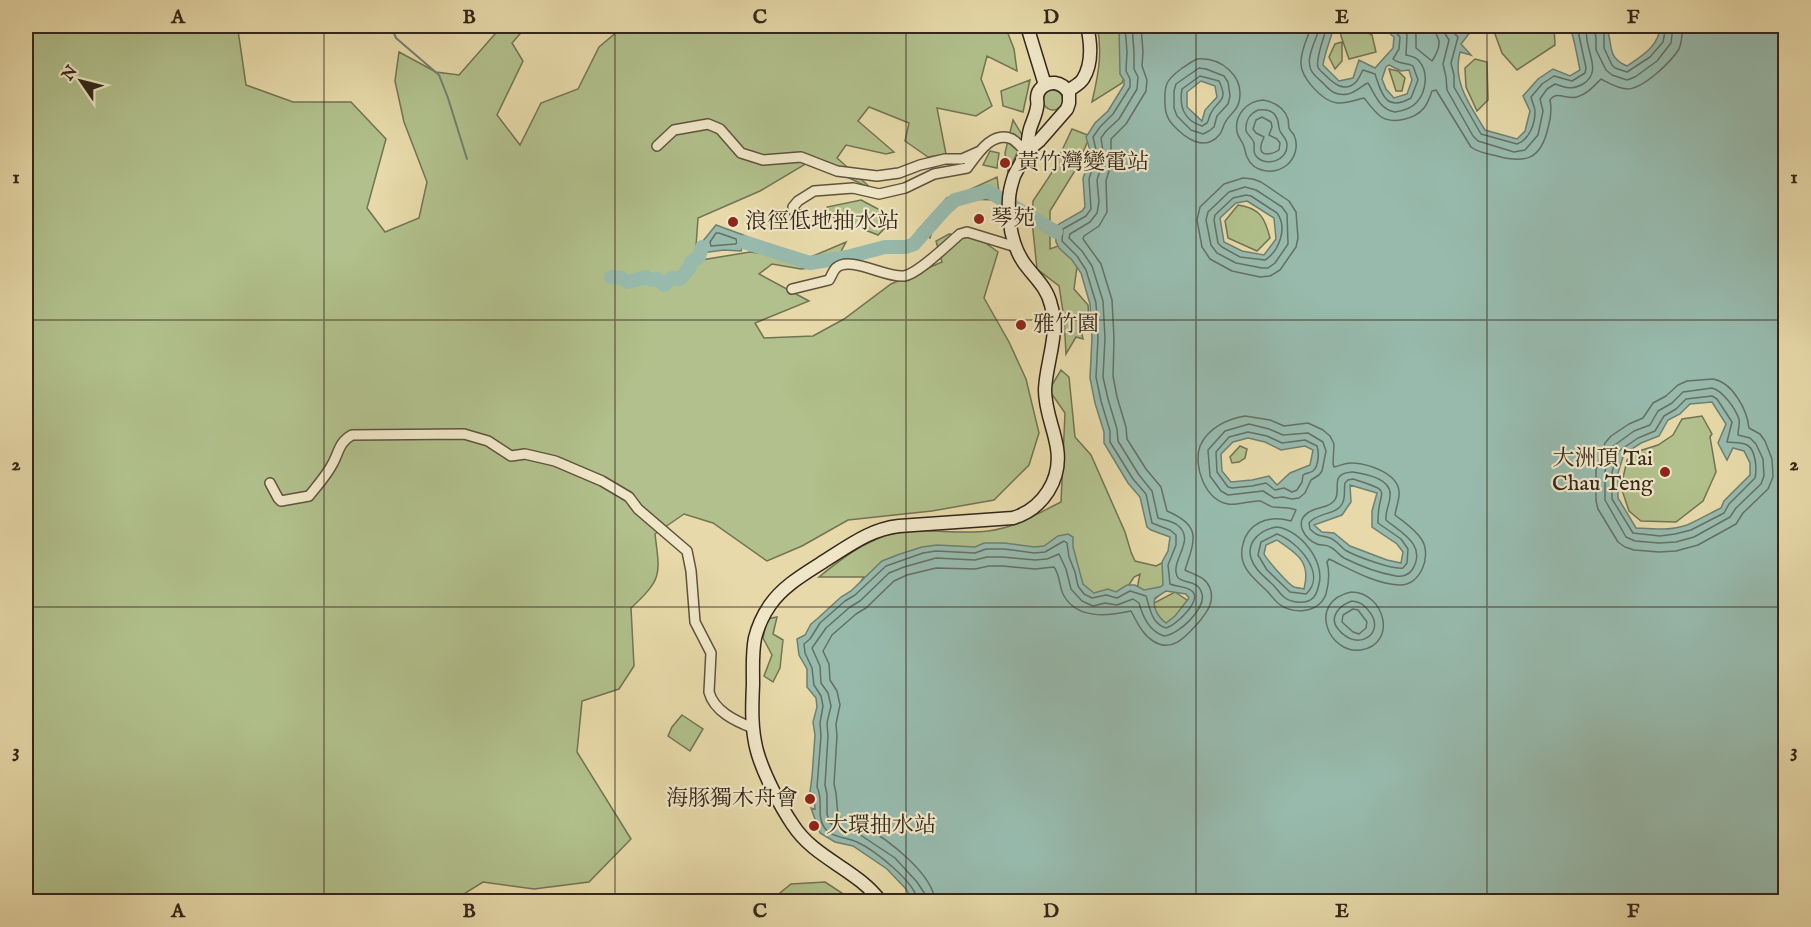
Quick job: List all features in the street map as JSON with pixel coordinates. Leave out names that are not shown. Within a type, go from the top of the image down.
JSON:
[{"type":"main road","points":[[1027,26],[1045,85]]},
{"type":"main road","points":[[1068,90],[1082,81],[1088,68],[1090,43],[1087,26]]},
{"type":"main road","points":[[881,902],[864,884],[818,853],[798,832],[764,770],[756,750],[753,728],[753,654],[757,632],[769,606],[792,582],[862,537],[877,530],[899,526],[1013,518],[1036,506],[1050,488],[1058,460],[1057,446],[1045,398],[1053,333],[1053,312],[1044,287],[1024,263],[1016,247],[1010,228],[1009,203],[1014,177],[1026,152],[1038,105],[1038,94],[1045,85],[1058,83],[1068,90],[1070,103],[1039,141],[1026,152]]},
{"type":"main road","points":[[1038,105],[1051,116],[1062,113]]},
{"type":"street","points":[[657,146],[674,130],[708,124],[720,129],[741,153],[763,160],[801,157],[837,171],[877,176],[899,173],[945,159],[962,159],[980,151]]},
{"type":"street","points":[[801,216],[795,213],[793,207],[814,191],[853,188],[879,194],[905,188],[934,174],[967,168],[982,147],[999,138],[1011,139],[1026,152]]},
{"type":"street","points":[[792,289],[829,280],[835,268],[845,264],[906,276],[925,264],[960,234],[967,232],[1016,247]]},
{"type":"street","points":[[270,483],[281,501],[309,496],[333,463],[340,445],[345,438],[352,435],[464,434],[488,441],[512,456],[525,454],[555,461],[602,481],[629,497],[638,508],[687,550],[696,622],[711,653],[710,698],[722,712],[753,728]]},
{"type":"green space","points":[[26,26],[240,26],[238,30],[246,85],[293,102],[351,102],[386,139],[367,208],[385,232],[419,218],[427,182],[404,122],[395,81],[399,52],[436,72],[459,75],[502,26],[527,26],[512,43],[523,61],[497,115],[520,145],[541,103],[578,89],[599,47],[624,26],[1005,26],[1014,49],[1017,71],[987,56],[981,79],[992,106],[976,116],[937,108],[946,154],[928,157],[905,141],[909,123],[869,107],[858,121],[894,152],[886,154],[846,145],[837,158],[872,189],[812,160],[760,191],[698,218],[695,261],[750,252],[806,259],[846,242],[834,265],[801,269],[772,264],[759,274],[809,301],[755,323],[764,338],[813,336],[844,319],[891,284],[942,262],[936,241],[949,234],[977,237],[998,252],[984,298],[1009,342],[1026,379],[1039,433],[1029,465],[994,500],[932,511],[848,520],[802,546],[767,561],[713,523],[684,514],[655,534],[657,575],[649,590],[631,608],[634,666],[619,689],[582,701],[577,752],[631,839],[589,882],[534,889],[483,882],[451,902],[26,901]]},
{"type":"green space","points":[[1097,26],[1140,26],[1140,37],[1122,83],[1092,102],[1100,55]]},
{"type":"green space","points":[[1340,26],[1356,26],[1372,35],[1376,52],[1349,59]]},
{"type":"green space","points":[[1492,26],[1554,26],[1555,45],[1517,70],[1502,53]]},
{"type":"green space","points":[[1342,42],[1342,61],[1335,69],[1329,57],[1335,44]]},
{"type":"green space","points":[[1475,59],[1487,62],[1488,100],[1477,111],[1466,87],[1465,68]]},
{"type":"green space","points":[[1389,69],[1398,71],[1405,78],[1402,91],[1396,91]]},
{"type":"green space","points":[[1030,80],[1023,112],[1003,106],[1001,91]]},
{"type":"green space","points":[[1053,90],[1060,93],[1063,100],[1060,107],[1053,110],[1046,107],[1043,100],[1046,93]]},
{"type":"green space","points":[[1013,120],[1024,138],[1008,172],[1005,153]]},
{"type":"green space","points":[[1072,129],[1090,136],[1076,169],[1050,211],[1050,249],[1058,246],[1078,259],[1074,289],[1088,305],[1089,321],[1078,316],[1083,339],[1076,337],[1066,354],[1059,286],[1037,269],[1032,221],[1033,201],[1051,174]]},
{"type":"green space","points":[[990,151],[999,153],[997,168],[983,165]]},
{"type":"green space","points":[[997,177],[1000,200],[960,199],[934,226],[930,238],[917,231],[947,198]]},
{"type":"green space","points":[[861,200],[895,218],[878,235],[827,215],[827,207]]},
{"type":"green space","points":[[1238,205],[1256,211],[1266,225],[1270,238],[1257,251],[1228,238],[1225,221]]},
{"type":"green space","points":[[1061,370],[1069,377],[1075,437],[1091,455],[1125,532],[1135,561],[1156,566],[1176,556],[1174,583],[1149,604],[1134,604],[1140,574],[1134,577],[1123,594],[1091,600],[861,581],[864,577],[819,577],[851,553],[887,535],[913,531],[988,531],[1026,520],[1061,502],[1065,413],[1049,390]]},
{"type":"green space","points":[[1702,416],[1712,434],[1710,437],[1716,472],[1703,501],[1676,522],[1641,521],[1629,511],[1621,487],[1627,460],[1636,452],[1658,445],[1673,435],[1682,419]]},
{"type":"green space","points":[[1240,446],[1247,449],[1245,458],[1232,463],[1230,457]]},
{"type":"green space","points":[[1175,592],[1187,600],[1175,625],[1160,622],[1152,604]]},
{"type":"green space","points":[[777,617],[773,634],[783,640],[780,668],[773,682],[764,676],[772,655],[763,638],[767,619]]},
{"type":"green space","points":[[682,715],[703,729],[690,751],[668,736]]},
{"type":"green space","points":[[825,882],[854,901],[770,901],[791,884]]},
{"type":"water","points":[[1119,26],[1334,26],[1323,65],[1339,81],[1353,78],[1359,60],[1375,68],[1393,48],[1394,37],[1383,26],[1454,26],[1459,30],[1463,26],[1484,26],[1471,31],[1461,44],[1471,55],[1460,52],[1458,73],[1460,83],[1468,102],[1485,130],[1517,139],[1525,131],[1530,111],[1523,96],[1538,79],[1553,69],[1570,76],[1580,70],[1569,26],[1605,26],[1615,58],[1627,66],[1654,44],[1660,26],[1785,26],[1785,901],[913,901],[906,889],[887,869],[853,846],[835,842],[820,833],[811,808],[815,809],[814,794],[810,792],[816,698],[807,687],[807,669],[799,655],[797,639],[805,635],[811,624],[851,591],[882,561],[922,547],[937,545],[975,547],[984,543],[1004,543],[1044,546],[1058,536],[1068,534],[1073,537],[1073,547],[1083,584],[1094,593],[1108,589],[1116,592],[1127,585],[1135,585],[1144,590],[1163,585],[1162,562],[1168,551],[1170,537],[1147,527],[1140,497],[1128,483],[1104,443],[1104,432],[1090,378],[1092,338],[1090,304],[1081,273],[1056,242],[1055,228],[1085,207],[1083,178],[1089,162],[1090,150],[1086,137],[1095,123],[1108,111],[1124,85],[1120,74]],"holes":[[[1389,65],[1401,71],[1409,70],[1412,80],[1407,94],[1394,98],[1386,89],[1382,79]],[[1201,81],[1215,86],[1217,97],[1205,110],[1202,121],[1187,107],[1187,92]],[[1247,201],[1274,218],[1276,239],[1264,255],[1242,251],[1224,242],[1220,218],[1236,203]],[[1712,402],[1726,424],[1718,443],[1727,460],[1733,448],[1744,451],[1750,463],[1750,475],[1724,501],[1721,508],[1691,523],[1668,529],[1636,528],[1618,498],[1618,473],[1624,454],[1641,443],[1659,436],[1668,420],[1680,414],[1690,404]],[[1248,438],[1265,442],[1281,450],[1305,446],[1313,450],[1310,465],[1290,473],[1277,485],[1269,476],[1231,482],[1222,471],[1221,454],[1233,442]],[[1350,485],[1377,493],[1372,511],[1372,527],[1397,544],[1403,552],[1401,563],[1350,546],[1334,533],[1322,532],[1314,525],[1342,515],[1351,502]],[[1277,540],[1297,555],[1306,572],[1304,589],[1291,585],[1264,554],[1266,545]],[[1166,591],[1186,594],[1189,598],[1175,616],[1166,623],[1160,618],[1154,605],[1155,598]]]},
{"type":"water","points":[[716,225],[746,236],[741,251],[724,250],[702,253],[698,247]]},
{"type":"waterway","points":[[391,26],[396,38],[439,75],[467,159]]},
{"type":"waterway","points":[[744,242],[810,263],[847,257],[885,247],[906,247],[914,244],[955,200],[988,191],[1056,232]]},
{"type":"waterway","points":[[611,277],[621,278],[628,282],[646,277],[652,280],[657,279],[664,285],[672,278],[680,279],[690,267],[691,262],[699,257],[702,247]]},
{"type":"place","name":"黃竹灣變電站","points":[[1005,163]]},
{"type":"place","name":"琴苑","points":[[979,219]]},
{"type":"place","name":"浪徑低地抽水站","points":[[733,222]]},
{"type":"place","name":"雅竹園","points":[[1021,325]]},
{"type":"place","name":"大洲頂 Tai Chau Teng","points":[[1665,472]]},
{"type":"place","name":"海豚獨木舟會","points":[[810,799]]},
{"type":"place","name":"大環抽水站","points":[[814,826]]}]
